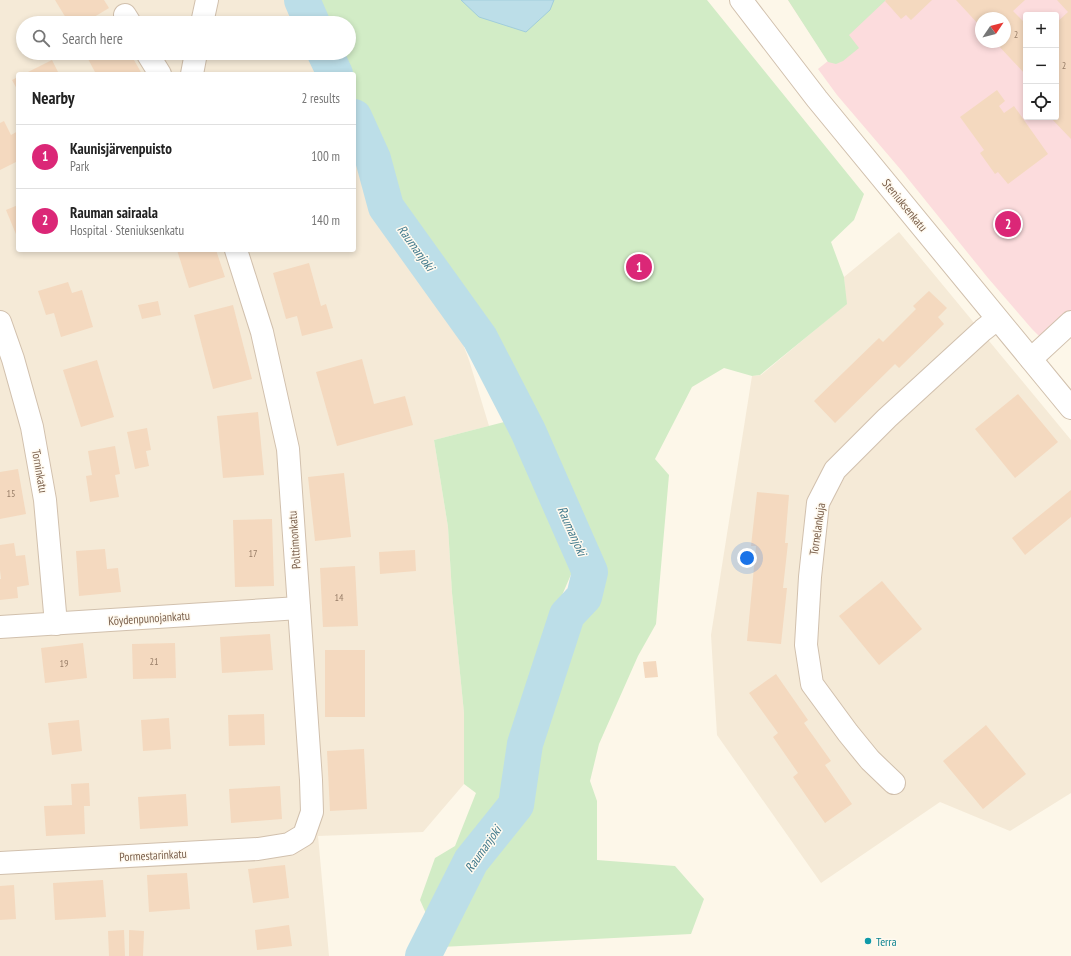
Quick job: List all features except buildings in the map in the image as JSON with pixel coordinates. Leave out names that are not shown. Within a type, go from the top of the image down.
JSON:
[{"type":"street","points":[[203,16],[206,0]]},
{"type":"street","name":"Steniuksenkatu","points":[[741,0],[817,99],[1071,408]]},
{"type":"street","points":[[151,60],[159,72]]},
{"type":"street","points":[[192,72],[195,60]]},
{"type":"street","name":"Polttimonkatu","points":[[237,252],[262,332],[288,449],[311,780],[312,812],[304,835]]},
{"type":"street","name":"Tornelankuja","points":[[894,782],[870,760],[812,684],[806,646],[810,577],[818,503],[835,470],[887,418],[997,319]]},
{"type":"street","name":"Torninkatu","points":[[0,322],[13,359],[33,434],[45,500],[56,624]]},
{"type":"street","points":[[1031,359],[1071,322]]},
{"type":"street","name":"Köydenpunojankatu","points":[[0,627],[299,608]]},
{"type":"street","name":"Pormestarinkatu","points":[[0,863],[258,849],[289,844],[304,835]]},
{"type":"shaded area","points":[[0,0],[286,0],[286,5],[292,16],[16,16],[16,60],[316,60],[322,72],[16,72],[16,252],[356,252],[356,141],[364,159],[374,211],[446,299],[469,360],[489,426],[434,440],[448,527],[452,593],[464,713],[464,784],[423,832],[318,836],[329,956],[0,956]]},
{"type":"shaded area","points":[[788,0],[1071,0],[1071,337],[1055,352],[1032,329],[988,278],[901,170],[837,95],[818,69],[828,61]]},
{"type":"shaded area","points":[[899,232],[1071,440],[1071,793],[1010,831],[940,802],[821,883],[717,735],[711,635],[752,376],[761,375],[846,304],[844,277]]},
{"type":"green space","points":[[311,0],[707,0],[864,194],[854,220],[831,242],[844,277],[847,304],[760,375],[752,376],[724,368],[692,387],[655,459],[669,475],[656,624],[638,656],[599,744],[590,781],[597,801],[597,860],[675,866],[704,899],[691,934],[441,947],[461,909],[492,842],[526,807],[532,743],[566,668],[567,631],[596,606],[602,583],[582,527],[503,365],[430,256],[399,213],[377,150],[356,104],[356,72],[341,72],[336,60],[356,60],[356,16],[317,16]]},
{"type":"green space","points":[[788,0],[886,0],[849,35],[859,48],[843,61],[836,64],[828,62]]},
{"type":"green space","points":[[512,420],[548,490],[576,563],[553,616],[521,714],[503,802],[461,860],[428,918],[420,900],[435,858],[455,846],[476,793],[464,784],[464,713],[452,593],[448,527],[434,440]]},
{"type":"water","points":[[461,0],[554,0],[550,10],[526,32],[479,17]]},
{"type":"waterway","name":"Raumanjoki","points":[[302,0],[309,16]]},
{"type":"waterway","name":"Raumanjoki","points":[[328,60],[334,72]]},
{"type":"waterway","name":"Raumanjoki","points":[[356,121],[373,159],[386,207],[480,338],[528,431],[590,572],[584,597],[567,615],[525,744],[516,805],[471,861],[423,956]]},
{"type":"place","name":"Rauman sairaala","points":[[1008,224]]},
{"type":"place","name":"Kaunisjärvenpuisto","points":[[639,267]]},
{"type":"place","name":"Terra","points":[[868,941]]}]
